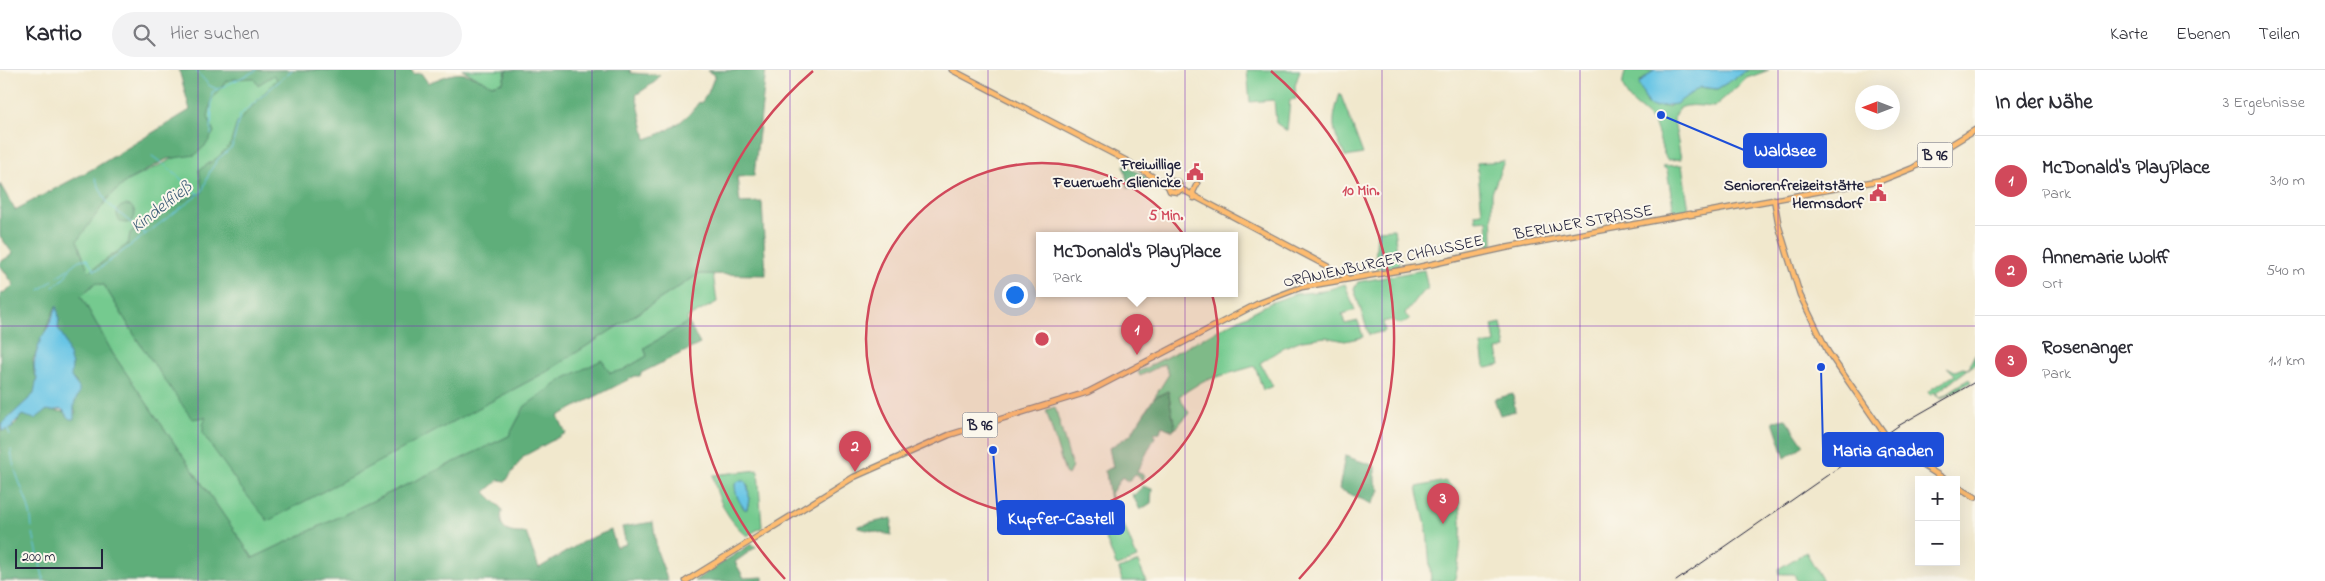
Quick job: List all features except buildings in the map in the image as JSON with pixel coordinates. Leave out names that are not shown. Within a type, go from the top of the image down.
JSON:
[{"type":"main road","points":[[952,70],[1161,180],[1170,184],[1178,182],[1179,191]]},
{"type":"main road","name":"BERLINER STRASSE","points":[[1493,250],[1882,180],[1903,173],[1975,130]]},
{"type":"main road","points":[[1170,184],[1171,192],[1179,191],[1186,193],[1346,278]]},
{"type":"main road","points":[[1194,198],[1193,192],[1197,184]]},
{"type":"main road","points":[[1774,199],[1780,228],[1800,295],[1822,340],[1893,446],[1940,476]]},
{"type":"main road","name":"ORANIENBURGER CHAUSSEE","points":[[686,581],[854,477],[949,435],[1088,392],[1269,298],[1291,290],[1346,278],[1419,267],[1493,250]]},
{"type":"main road","points":[[1329,282],[1334,275],[1330,268]]},
{"type":"main road","points":[[1960,488],[1975,497]]},
{"type":"green space","points":[[179,70],[411,70],[414,74],[421,73],[428,83],[454,74],[467,74],[492,85],[503,82],[507,70],[630,70],[631,73],[660,75],[655,82],[636,95],[646,139],[676,125],[699,102],[701,103],[708,93],[715,75],[707,71],[766,70],[754,176],[737,177],[740,203],[762,202],[766,275],[699,274],[546,372],[268,521],[241,488],[203,434],[203,425],[206,417],[192,419],[140,344],[104,285],[95,283],[81,296],[113,354],[253,558],[509,436],[525,406],[565,378],[602,360],[610,373],[623,370],[647,356],[644,348],[688,322],[700,344],[558,416],[566,433],[524,456],[506,481],[499,480],[485,492],[501,508],[502,524],[506,530],[526,533],[539,568],[586,540],[611,530],[616,547],[626,544],[622,527],[653,522],[657,551],[668,581],[0,581],[0,295],[14,285],[0,265],[0,262],[13,254],[0,236],[0,184],[15,210],[96,167],[190,110]],"holes":[[[274,75],[277,79],[237,123],[230,145],[217,158],[199,170],[203,192],[182,201],[174,198],[130,233],[128,244],[89,272],[77,241],[109,197],[127,181],[167,159],[195,155],[206,145],[214,132],[208,117],[212,99],[226,81],[253,78],[258,85]],[[56,306],[59,318],[58,328],[72,365],[70,377],[76,382],[73,406],[76,413],[47,410],[38,416],[22,415],[12,428],[1,430],[1,425],[34,394],[37,378],[34,373],[33,360]]]},
{"type":"green space","points":[[257,70],[351,70],[220,155],[203,192],[182,201],[174,198],[131,233],[128,244],[89,272],[59,264],[109,197],[127,181],[193,149],[191,72],[225,80],[239,78]]},
{"type":"green space","points":[[462,70],[506,70],[503,82],[492,85]]},
{"type":"green space","points":[[1247,70],[1300,70],[1295,86],[1296,99],[1290,100],[1287,131],[1276,123],[1274,100],[1250,102]]},
{"type":"green space","points":[[1626,70],[1654,70],[1640,82],[1647,105],[1668,107],[1698,87],[1717,89],[1748,70],[1769,70],[1747,78],[1714,107],[1690,106],[1679,109],[1675,113],[1674,120],[1681,159],[1668,160],[1651,119],[1626,95],[1623,80]]},
{"type":"green space","points":[[1340,93],[1363,154],[1346,157],[1337,139],[1334,119]]},
{"type":"green space","points":[[1504,161],[1492,193],[1493,245],[1489,246],[1487,220],[1476,221],[1475,214],[1482,213],[1477,163]]},
{"type":"green space","points":[[1124,165],[1157,183],[1158,185],[1128,188]]},
{"type":"green space","points":[[1682,165],[1689,210],[1674,212],[1667,170],[1662,166]]},
{"type":"green space","points":[[122,205],[130,205],[135,210],[133,221],[122,223],[117,218],[117,210]]},
{"type":"green space","points":[[1394,229],[1399,266],[1377,269],[1375,265],[1377,230]]},
{"type":"green space","points":[[1424,270],[1428,289],[1423,291],[1405,314],[1410,319],[1401,324],[1391,320],[1383,322],[1385,331],[1369,335],[1354,289],[1358,282]]},
{"type":"green space","points":[[699,274],[713,274],[717,302],[687,318],[688,322],[644,348],[647,356],[623,370],[525,406],[509,436],[253,558],[113,354],[81,296],[95,283],[104,285],[140,344],[206,417],[268,520],[546,372]]},
{"type":"green space","points":[[1345,284],[1355,310],[1342,314],[1345,324],[1358,321],[1363,337],[1345,341],[1326,337],[1302,340],[1284,347],[1260,363],[1273,386],[1263,390],[1255,366],[1203,381],[1179,396],[1189,413],[1175,429],[1168,391],[1154,398],[1169,374],[1164,364],[1140,376],[1138,372],[1270,303],[1295,294],[1324,291]]},
{"type":"green space","points":[[1501,323],[1506,348],[1497,350],[1500,365],[1487,368],[1484,366],[1481,345],[1495,343],[1492,325]]},
{"type":"green space","points":[[1975,354],[1975,364],[1936,393],[1940,398],[1969,379],[1971,382],[1940,399],[1934,392],[1930,395],[1928,392],[1931,389],[1955,375],[1947,367],[1955,371],[1963,368],[1967,369],[1971,366],[1970,364]]},
{"type":"green space","points":[[1168,391],[1175,429],[1173,431],[1162,426],[1160,432],[1154,434],[1155,437],[1137,472],[1144,475],[1142,480],[1135,474],[1128,482],[1122,477],[1110,495],[1118,507],[1120,520],[1103,521],[1095,507],[1110,500],[1106,473],[1104,471],[1113,467],[1109,448],[1130,435],[1154,398]]},
{"type":"green space","points":[[1513,394],[1515,411],[1500,415],[1494,399]]},
{"type":"green space","points":[[1055,407],[1072,467],[1068,475],[1065,473],[1046,410]]},
{"type":"green space","points":[[1786,419],[1804,445],[1785,458],[1773,421]]},
{"type":"green space","points":[[1345,456],[1375,466],[1375,481],[1380,490],[1372,504],[1339,489]]},
{"type":"green space","points":[[758,470],[762,527],[747,536],[740,530],[724,509],[717,493],[713,475]],"holes":[[[735,484],[748,485],[749,501],[747,509],[744,509],[737,496]]]},
{"type":"green space","points":[[1445,481],[1455,491],[1459,501],[1461,537],[1459,561],[1454,581],[1431,581],[1427,531],[1417,487]]},
{"type":"green space","points":[[1143,486],[1152,489],[1151,503],[1140,510],[1132,494],[1134,495]]},
{"type":"green space","points":[[892,518],[891,535],[858,528],[858,526]]},
{"type":"green space","points":[[1124,525],[1137,558],[1118,566],[1103,531],[1105,528]]},
{"type":"green space","points":[[751,544],[756,547],[735,562],[744,578],[763,577],[763,581],[694,581]]},
{"type":"green space","points":[[1806,552],[1823,581],[1797,581],[1794,574],[1779,574],[1778,569]]},
{"type":"green space","points":[[1138,562],[1146,581],[1122,581],[1119,569]]},
{"type":"water","points":[[1654,70],[1748,70],[1717,89],[1700,87],[1676,104],[1654,107],[1648,105],[1639,84]]},
{"type":"water","points":[[57,306],[58,328],[64,338],[72,365],[71,377],[79,388],[74,404],[74,419],[70,419],[60,409],[47,410],[35,419],[22,415],[13,424],[12,428],[2,431],[1,425],[34,394],[37,378],[34,367],[35,357],[41,338],[47,330]]},
{"type":"water","points":[[739,481],[745,481],[749,491],[746,510],[739,501],[736,491],[735,484]]},
{"type":"waterway","points":[[195,70],[210,86],[217,89]]},
{"type":"waterway","name":"Kindelfließ","points":[[211,135],[212,92],[257,70]]},
{"type":"waterway","name":"Kindelfließ","points":[[53,287],[63,279],[75,263],[82,259],[87,259],[94,270],[99,269],[202,192],[210,171],[218,159],[232,147],[240,115],[292,70]]},
{"type":"waterway","points":[[152,156],[163,164]]},
{"type":"waterway","points":[[165,165],[198,194]]},
{"type":"waterway","points":[[95,178],[107,203]]},
{"type":"waterway","points":[[108,204],[145,234]]},
{"type":"waterway","name":"Kindelfließ","points":[[58,276],[68,269]]},
{"type":"waterway","points":[[40,290],[53,280]]},
{"type":"waterway","points":[[7,428],[10,435]]},
{"type":"waterway","points":[[11,450],[15,470],[29,507],[32,527]]},
{"type":"waterway","points":[[33,533],[44,581]]},
{"type":"tram line","points":[[1676,581],[1898,426],[1975,382]]},
{"type":"place","name":"Waldsee","points":[[1661,115]]},
{"type":"place","name":"Freiwillige Feuerwehr Glienicke","points":[[1195,172]]},
{"type":"place","name":"Seniorenfreizeitstätte Hermsdorf","points":[[1878,193]]},
{"type":"place","name":"McDonald's PlayPlace","points":[[1137,355]]},
{"type":"place","name":"Maria Gnaden","points":[[1821,367]]},
{"type":"place","name":"Kupfer-Castell","points":[[993,450]]},
{"type":"place","name":"Annemarie Wolff","points":[[855,472]]},
{"type":"place","name":"Rosenanger","points":[[1443,524]]}]
